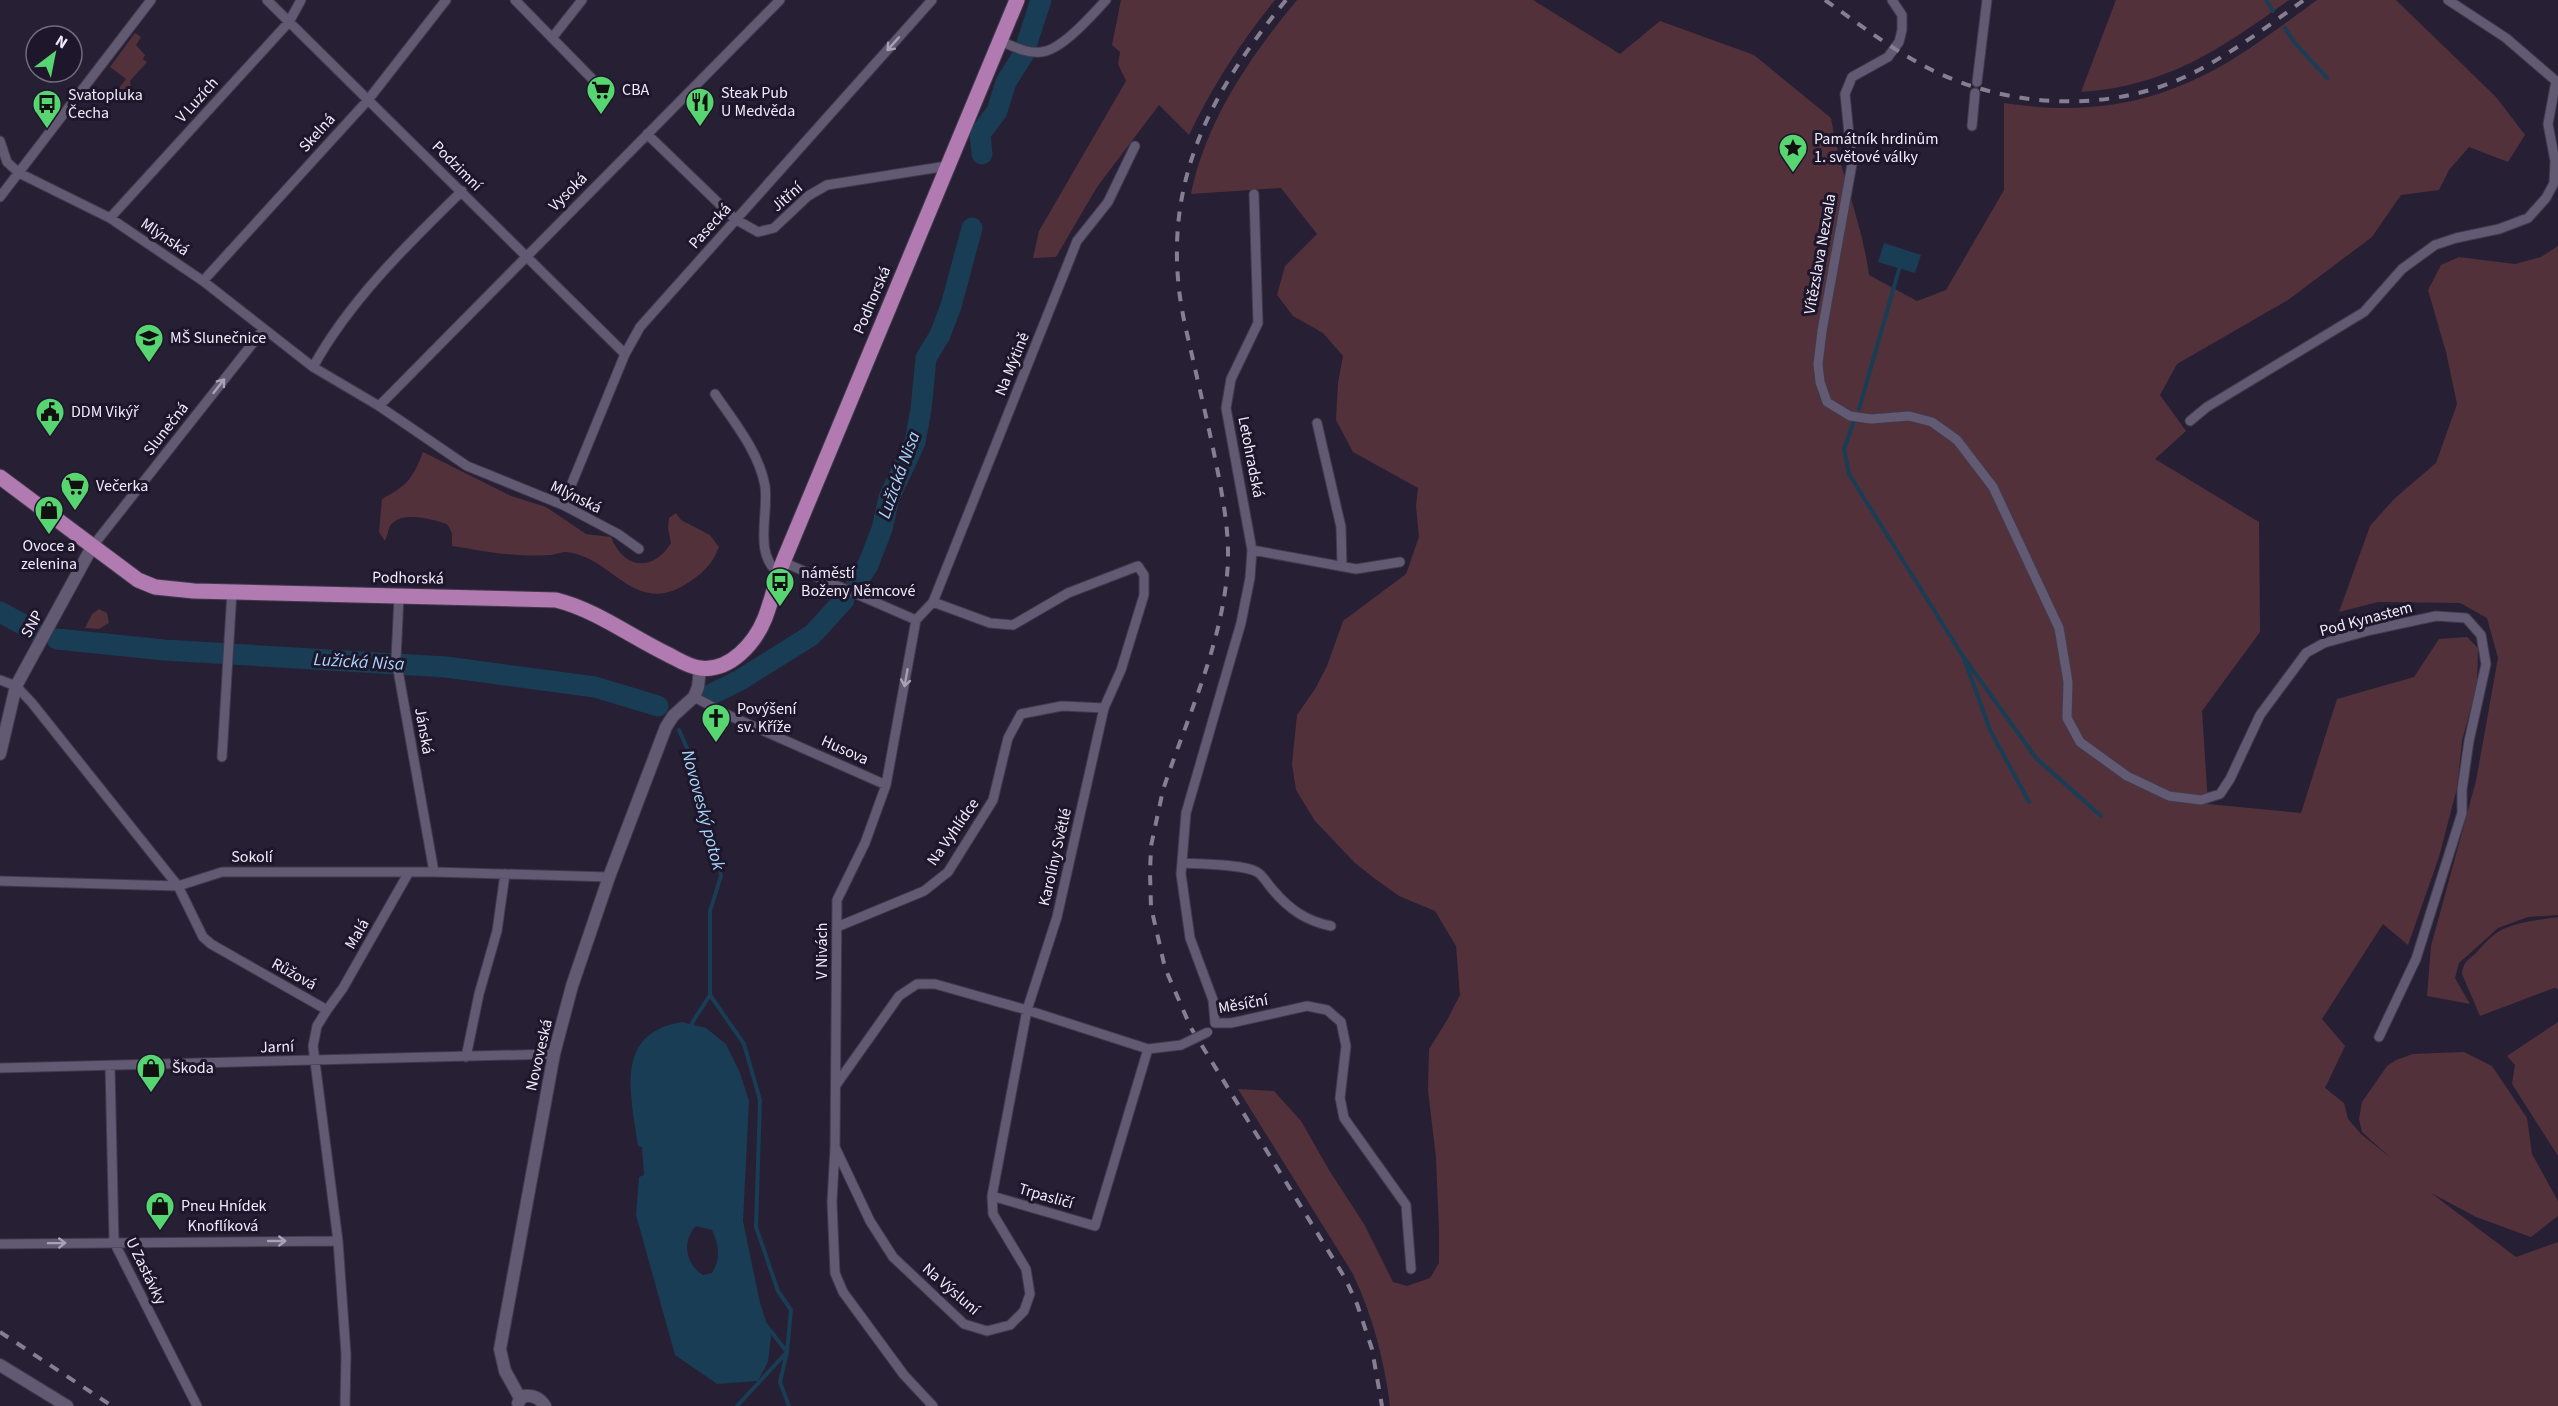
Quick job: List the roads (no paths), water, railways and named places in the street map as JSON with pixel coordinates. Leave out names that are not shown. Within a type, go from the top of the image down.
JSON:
[{"type":"main road","name":"Podhorská","points":[[0,477],[129,574],[155,587],[537,599],[568,603],[662,652],[700,668],[723,663],[743,652],[764,619],[781,567],[947,166],[1006,44],[1017,0]]},
{"type":"street","points":[[0,197],[151,0]]},
{"type":"street","name":"Podzimní","points":[[267,0],[626,354]]},
{"type":"street","name":"V Luzích","points":[[110,218],[289,22],[301,0]]},
{"type":"street","name":"Skelná","points":[[203,281],[368,99],[446,0]]},
{"type":"street","points":[[515,0],[605,92]]},
{"type":"street","points":[[552,38],[582,0]]},
{"type":"street","name":"Vysoká","points":[[379,406],[780,0]]},
{"type":"street","name":"Pasecká","points":[[563,505],[626,354],[640,327],[932,0]]},
{"type":"street","points":[[1006,44],[1030,52],[1045,52],[1059,45],[1106,0]]},
{"type":"street","name":"Vítězslava Nezvala","points":[[1892,0],[1902,15],[1899,42],[1888,57],[1852,77],[1845,94],[1852,164],[1822,332],[1818,364],[1820,382],[1827,402],[1850,416],[1871,419],[1909,416],[1932,422],[1957,440]]},
{"type":"street","points":[[1977,82],[1988,0]]},
{"type":"street","points":[[2190,421],[2207,407],[2364,312],[2402,269],[2435,245],[2499,229],[2528,218],[2546,198],[2554,183],[2555,161],[2548,124],[2557,82],[2506,38],[2448,0]]},
{"type":"street","points":[[1972,126],[1975,93]]},
{"type":"street","name":"Jitřní","points":[[647,134],[735,219],[758,232],[774,228],[808,195],[827,185],[947,166]]},
{"type":"street","name":"Mlýnská","points":[[0,141],[7,162],[19,173],[110,218],[203,281],[313,367],[379,406],[467,466],[563,505],[639,549]]},
{"type":"street","name":"Na Mýtině","points":[[916,620],[933,602],[1077,242],[1108,202],[1135,146]]},
{"type":"street","points":[[313,367],[342,319],[355,303],[462,191]]},
{"type":"street","name":"Letohradská","points":[[1215,1023],[1213,1000],[1190,938],[1181,874],[1186,813],[1241,623],[1250,578],[1252,550],[1226,408],[1231,379],[1258,323],[1254,194]]},
{"type":"street","name":"Slunečná","points":[[92,547],[264,329]]},
{"type":"street","points":[[715,394],[751,448],[765,486],[764,534],[770,566],[781,567],[916,620]]},
{"type":"street","points":[[1317,423],[1341,527],[1342,566]]},
{"type":"street","name":"Pod Kynastem","points":[[1957,440],[1993,487],[2059,628],[2068,682],[2067,718],[2073,733],[2079,742],[2127,776],[2169,796],[2201,800],[2220,794],[2230,779],[2260,715],[2306,653],[2324,644],[2371,630],[2436,616],[2466,618],[2474,625],[2481,635],[2486,664],[2469,741],[2462,790],[2462,813],[2416,959],[2379,1037]]},
{"type":"street","name":"SNP","points":[[0,754],[16,686],[92,547]]},
{"type":"street","points":[[1252,550],[1356,569],[1400,562]]},
{"type":"street","points":[[933,602],[990,623],[1013,626],[1068,593],[1138,566],[1144,575],[1144,596],[1121,670],[1104,708]]},
{"type":"street","points":[[222,758],[232,591]]},
{"type":"street","name":"Jánská","points":[[399,596],[396,659],[434,872]]},
{"type":"street","name":"V Nivách","points":[[916,620],[886,784],[865,843],[837,900],[835,1147],[832,1202],[835,1273],[843,1292],[886,1347],[904,1375],[933,1406]]},
{"type":"street","points":[[694,697],[698,687],[700,668]]},
{"type":"street","points":[[0,680],[16,686]]},
{"type":"street","name":"Růžová","points":[[16,686],[178,886],[203,937],[211,944],[327,1010],[317,1026],[313,1046],[338,1241],[346,1353],[345,1406]]},
{"type":"street","name":"Husova","points":[[694,697],[730,716],[886,784]]},
{"type":"street","name":"Novoveská","points":[[519,1402],[505,1371],[500,1349],[554,1054],[572,986],[609,877],[666,727],[673,716],[694,697]]},
{"type":"street","name":"Na Vyhlídce","points":[[837,927],[924,891],[948,872],[993,800],[1008,738],[1022,714],[1062,706],[1104,708]]},
{"type":"street","name":"Karolíny Světlé","points":[[1027,1010],[1057,917],[1104,708]]},
{"type":"street","points":[[1182,863],[1226,866],[1257,872],[1282,901],[1301,916],[1313,922],[1331,926]]},
{"type":"street","name":"Sokolí","points":[[0,880],[178,886],[222,872],[434,872],[609,877]]},
{"type":"street","name":"Malá","points":[[327,1010],[343,988],[409,872]]},
{"type":"street","points":[[466,1057],[479,994],[498,931],[505,874]]},
{"type":"street","name":"Měsíční","points":[[836,1085],[899,996],[917,984],[935,984],[1027,1010],[1148,1049],[1181,1045],[1208,1032],[1215,1023],[1231,1023],[1307,1006],[1326,1010],[1341,1022],[1346,1046],[1340,1098],[1344,1118],[1406,1204],[1411,1269]]},
{"type":"street","points":[[992,1196],[1027,1010]]},
{"type":"street","name":"Trpasličí","points":[[992,1196],[1095,1226],[1148,1049]]},
{"type":"street","name":"Jarní","points":[[0,1068],[554,1054]]},
{"type":"street","name":"U Zastávky","points":[[110,1066],[114,1242],[197,1406]]},
{"type":"street","name":"Na Výsluní","points":[[835,1147],[870,1221],[893,1257],[951,1314],[973,1329],[987,1331],[1010,1325],[1024,1311],[1030,1294],[1026,1269],[993,1214],[992,1196]]},
{"type":"street","name":"Knoflíková","points":[[0,1244],[338,1241]]},
{"type":"street","points":[[0,1365],[67,1406]]},
{"type":"street","points":[[519,1402],[528,1396],[536,1397],[545,1406]]},
{"type":"water","points":[[1884,243],[1921,255],[1915,273],[1878,262]]},
{"type":"water","points":[[682,1022],[706,1028],[726,1044],[740,1073],[749,1101],[743,1221],[760,1303],[771,1336],[768,1362],[758,1381],[717,1384],[675,1355],[636,1215],[639,1177],[644,1175],[642,1147],[638,1146],[632,1107],[631,1069],[636,1053],[645,1039],[660,1028]],"holes":[[[696,1226],[712,1230],[718,1257],[712,1273],[703,1275],[689,1259],[688,1239]]]},
{"type":"waterway","name":"Lužická Nisa","points":[[982,154],[980,134],[997,111],[1006,82],[1023,55],[1041,0]]},
{"type":"waterway","points":[[2266,0],[2273,11]]},
{"type":"waterway","points":[[2285,28],[2294,42],[2327,78]]},
{"type":"waterway","name":"Lužická Nisa","points":[[857,582],[868,565],[882,529],[889,498],[915,442],[926,358],[940,335],[951,306],[972,228]]},
{"type":"waterway","points":[[1859,409],[1900,266]]},
{"type":"waterway","points":[[1855,418],[1844,449],[1849,474],[1962,655],[2036,758],[2101,816]]},
{"type":"waterway","name":"Lužická Nisa","points":[[712,694],[740,680],[812,635],[844,600]]},
{"type":"waterway","name":"Lužická Nisa","points":[[0,612],[33,630]]},
{"type":"waterway","name":"Lužická Nisa","points":[[57,639],[164,650],[446,667],[595,687],[658,706]]},
{"type":"waterway","points":[[1965,661],[1990,730],[2029,802]]},
{"type":"waterway","name":"Novoveský potok","points":[[679,730],[696,768],[705,821],[716,844],[721,876],[710,911],[710,995],[744,1044],[760,1100],[756,1227],[778,1291],[791,1310],[787,1352],[780,1382],[789,1406]]},
{"type":"waterway","points":[[693,1028],[692,1023],[710,995]]},
{"type":"waterway","points":[[737,1406],[787,1352],[766,1325]]},
{"type":"railway","points":[[1286,0],[1260,33],[1218,99],[1201,134],[1188,170],[1180,207],[1177,247],[1180,300],[1221,489],[1227,532],[1228,564],[1223,603],[1210,658],[1163,790],[1151,846],[1151,907],[1165,968],[1191,1028],[1345,1278],[1357,1304],[1372,1349],[1382,1406]]},
{"type":"railway","points":[[1825,0],[1901,53],[1959,82],[1992,92],[2060,101],[2095,100],[2129,95],[2162,86],[2222,57],[2304,0]]},
{"type":"railway","points":[[0,1332],[112,1406]]},
{"type":"place","name":"CBA","points":[[601,116]]},
{"type":"place","name":"Steak Pub U Medvěda","points":[[700,128]]},
{"type":"place","name":"Svatopluka Čecha","points":[[47,130]]},
{"type":"place","name":"Památník hrdinům 1. světové války","points":[[1793,174]]},
{"type":"place","name":"MŠ Slunečnice","points":[[149,364]]},
{"type":"place","name":"DDM Vikýř","points":[[50,438]]},
{"type":"place","name":"Večerka","points":[[75,512]]},
{"type":"place","name":"Ovoce a zelenina","points":[[49,536]]},
{"type":"place","name":"náměstí Boženy Němcové","points":[[780,608]]},
{"type":"place","name":"Povýšení sv. Kříže","points":[[716,744]]},
{"type":"place","name":"Škoda","points":[[151,1094]]},
{"type":"place","name":"Pneu Hnídek","points":[[160,1232]]}]
